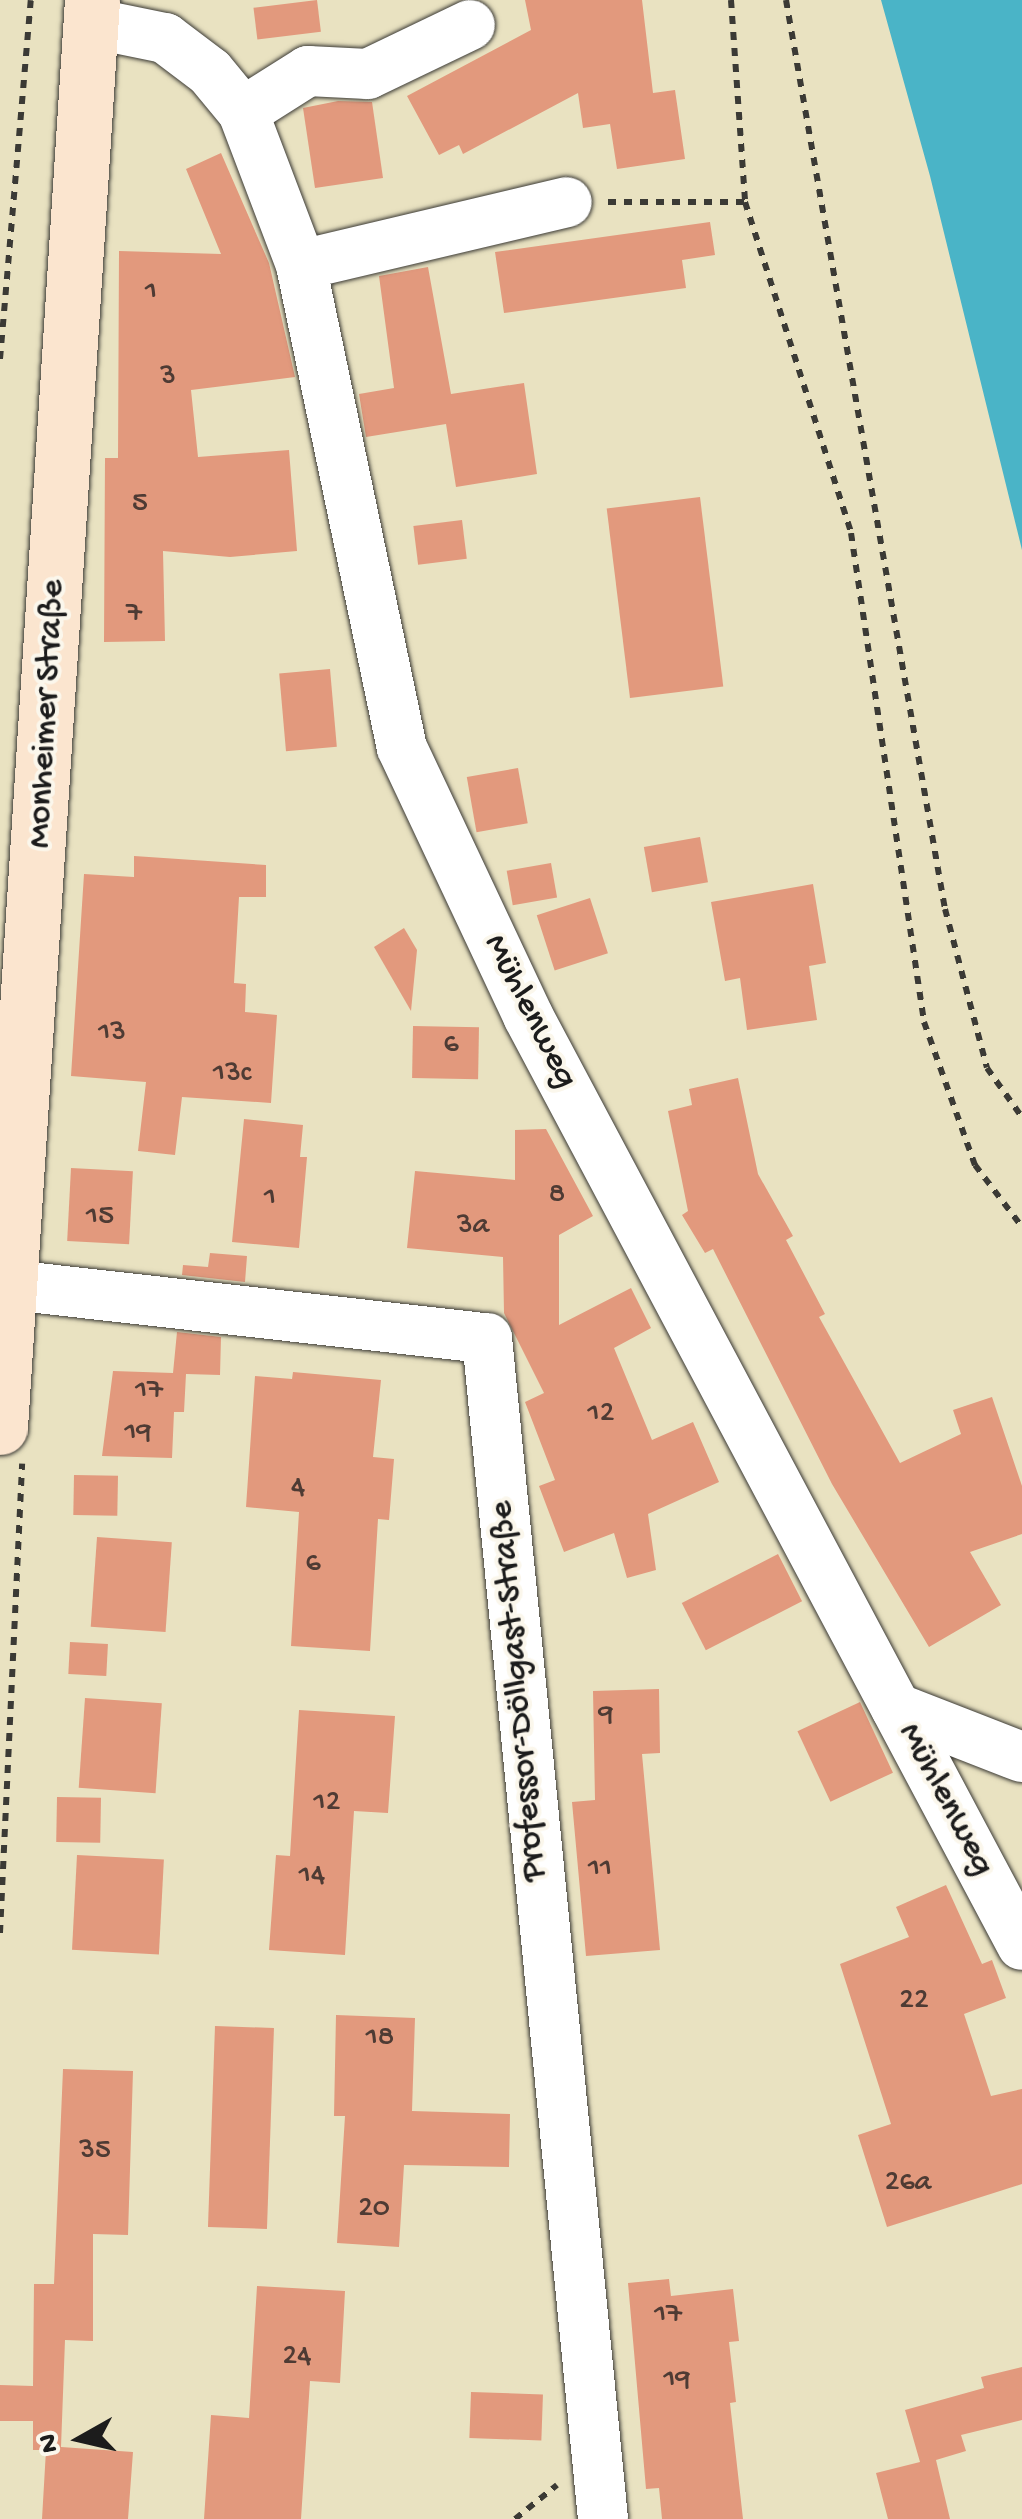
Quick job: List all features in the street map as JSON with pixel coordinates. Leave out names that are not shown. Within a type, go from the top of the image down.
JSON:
[{"type":"main road","name":"Monheimer Straße","points":[[0,1427],[92,12]]},
{"type":"street","name":"Mühlenweg","points":[[92,12],[165,38],[210,72],[243,112],[301,265],[402,748],[528,1016],[1022,1945]]},
{"type":"street","points":[[243,112],[308,71],[368,74],[470,24]]},
{"type":"street","points":[[301,265],[567,202]]},
{"type":"street","name":"Professor-Döllgast-Straße","points":[[11,1285],[486,1338],[603,2519]]},
{"type":"street","name":"Mühlenweg","points":[[896,1708],[1022,1756]]},
{"type":"path","points":[[0,359],[31,0]]},
{"type":"path","points":[[731,0],[744,202],[851,532],[924,1022],[975,1165],[1022,1227]]},
{"type":"path","points":[[786,0],[945,909],[988,1068],[1022,1117]]},
{"type":"path","points":[[567,202],[744,202]]},
{"type":"water","points":[[881,0],[1022,0],[1022,550],[930,176]]},
{"type":"building","points":[[317,0],[321,32],[257,40],[253,8]]},
{"type":"building","points":[[525,0],[642,0],[653,93],[675,90],[685,159],[617,169],[610,124],[583,128],[578,93],[463,154],[459,145],[439,155],[407,96],[531,30]]},
{"type":"building","points":[[338,101],[372,102],[383,178],[315,188],[303,108]]},
{"type":"building","points":[[221,153],[269,263],[295,377],[191,390],[198,457],[289,450],[297,551],[230,557],[163,551],[165,641],[104,642],[105,458],[118,458],[119,251],[221,254],[186,169]]},
{"type":"building","points":[[710,222],[715,255],[682,260],[686,288],[504,313],[495,252]]},
{"type":"building","points":[[428,267],[451,394],[524,383],[537,474],[456,487],[446,424],[366,437],[359,394],[394,388],[379,276]]},
{"type":"building","points":[[700,497],[723,687],[630,698],[607,508]]},
{"type":"building","points":[[462,520],[467,559],[418,565],[413,526]]},
{"type":"building","points":[[330,669],[337,747],[286,751],[279,673]]},
{"type":"building","points":[[518,768],[528,823],[477,832],[467,777]]},
{"type":"building","points":[[700,837],[708,882],[652,892],[644,847]]},
{"type":"building","points":[[134,856],[266,865],[266,897],[239,897],[234,983],[246,984],[245,1012],[277,1015],[271,1103],[182,1097],[175,1155],[138,1151],[146,1082],[71,1076],[84,874],[134,877]]},
{"type":"building","points":[[551,863],[557,897],[513,905],[507,871]]},
{"type":"building","points":[[813,884],[826,963],[809,966],[817,1020],[747,1030],[740,978],[725,981],[711,902]]},
{"type":"building","points":[[590,898],[608,953],[555,970],[537,915]]},
{"type":"building","points":[[404,928],[417,950],[411,1011],[374,947]]},
{"type":"building","points":[[413,1026],[479,1027],[478,1079],[412,1078]]},
{"type":"building","points":[[738,1078],[758,1174],[793,1236],[786,1240],[825,1314],[819,1317],[900,1463],[961,1434],[953,1410],[992,1397],[1022,1486],[1022,1534],[970,1552],[1001,1605],[929,1647],[832,1484],[713,1249],[705,1253],[682,1215],[688,1211],[668,1111],[692,1105],[689,1089]]},
{"type":"building","points":[[244,1119],[303,1125],[300,1157],[307,1157],[299,1248],[232,1242]]},
{"type":"building","points":[[546,1129],[593,1216],[559,1235],[559,1325],[631,1288],[651,1328],[614,1348],[652,1440],[693,1422],[719,1482],[648,1514],[656,1570],[627,1578],[614,1533],[564,1552],[539,1486],[555,1480],[525,1402],[544,1393],[504,1313],[503,1257],[407,1248],[415,1171],[515,1180],[515,1130]]},
{"type":"building","points":[[71,1168],[133,1171],[129,1244],[67,1241]]},
{"type":"building","points":[[210,1253],[247,1256],[245,1282],[182,1275],[183,1265],[208,1267]]},
{"type":"building","points":[[177,1332],[221,1337],[220,1375],[186,1374],[184,1412],[174,1412],[172,1458],[102,1456],[113,1371],[173,1373]]},
{"type":"building","points":[[293,1372],[381,1380],[373,1457],[394,1459],[389,1520],[378,1519],[370,1651],[291,1646],[299,1512],[246,1507],[255,1376],[292,1379]]},
{"type":"building","points":[[74,1475],[118,1476],[117,1516],[73,1515]]},
{"type":"building","points":[[97,1537],[172,1542],[166,1632],[91,1627]]},
{"type":"building","points":[[778,1554],[802,1601],[706,1650],[682,1603]]},
{"type":"building","points":[[70,1642],[108,1644],[106,1676],[68,1674]]},
{"type":"building","points":[[659,1689],[660,1753],[642,1754],[660,1950],[586,1956],[572,1802],[595,1800],[593,1691]]},
{"type":"building","points":[[85,1698],[162,1703],[156,1793],[79,1788]]},
{"type":"building","points":[[860,1702],[893,1773],[830,1802],[797,1731]]},
{"type":"building","points":[[299,1710],[395,1716],[388,1813],[354,1811],[345,1955],[269,1950],[276,1855],[290,1856]]},
{"type":"building","points":[[57,1797],[101,1798],[100,1843],[56,1842]]},
{"type":"building","points":[[77,1855],[164,1860],[159,1954],[72,1950]]},
{"type":"building","points":[[946,1885],[982,1964],[992,1960],[1006,1998],[964,2014],[991,2096],[1022,2089],[1022,2184],[887,2227],[858,2135],[891,2124],[840,1964],[909,1937],[896,1907]]},
{"type":"building","points":[[336,2015],[415,2018],[412,2111],[510,2114],[509,2167],[404,2165],[399,2247],[337,2243],[345,2116],[334,2116]]},
{"type":"building","points":[[215,2026],[274,2028],[267,2229],[208,2227]]},
{"type":"building","points":[[63,2069],[133,2071],[128,2235],[93,2234],[93,2341],[65,2340],[61,2447],[133,2452],[128,2519],[42,2519],[46,2450],[33,2450],[33,2421],[0,2421],[0,2385],[33,2386],[34,2284],[54,2284]]},
{"type":"building","points":[[669,2279],[671,2296],[733,2289],[739,2341],[729,2342],[736,2402],[730,2403],[743,2519],[662,2519],[659,2488],[646,2489],[628,2283]]},
{"type":"building","points":[[257,2286],[345,2291],[340,2383],[310,2381],[301,2519],[204,2519],[211,2415],[249,2418]]},
{"type":"building","points":[[1022,2367],[1022,2420],[961,2435],[966,2451],[936,2460],[950,2519],[888,2519],[876,2473],[920,2462],[905,2410],[984,2388],[981,2377]]},
{"type":"building","points":[[471,2392],[543,2395],[541,2440],[469,2438]]}]
